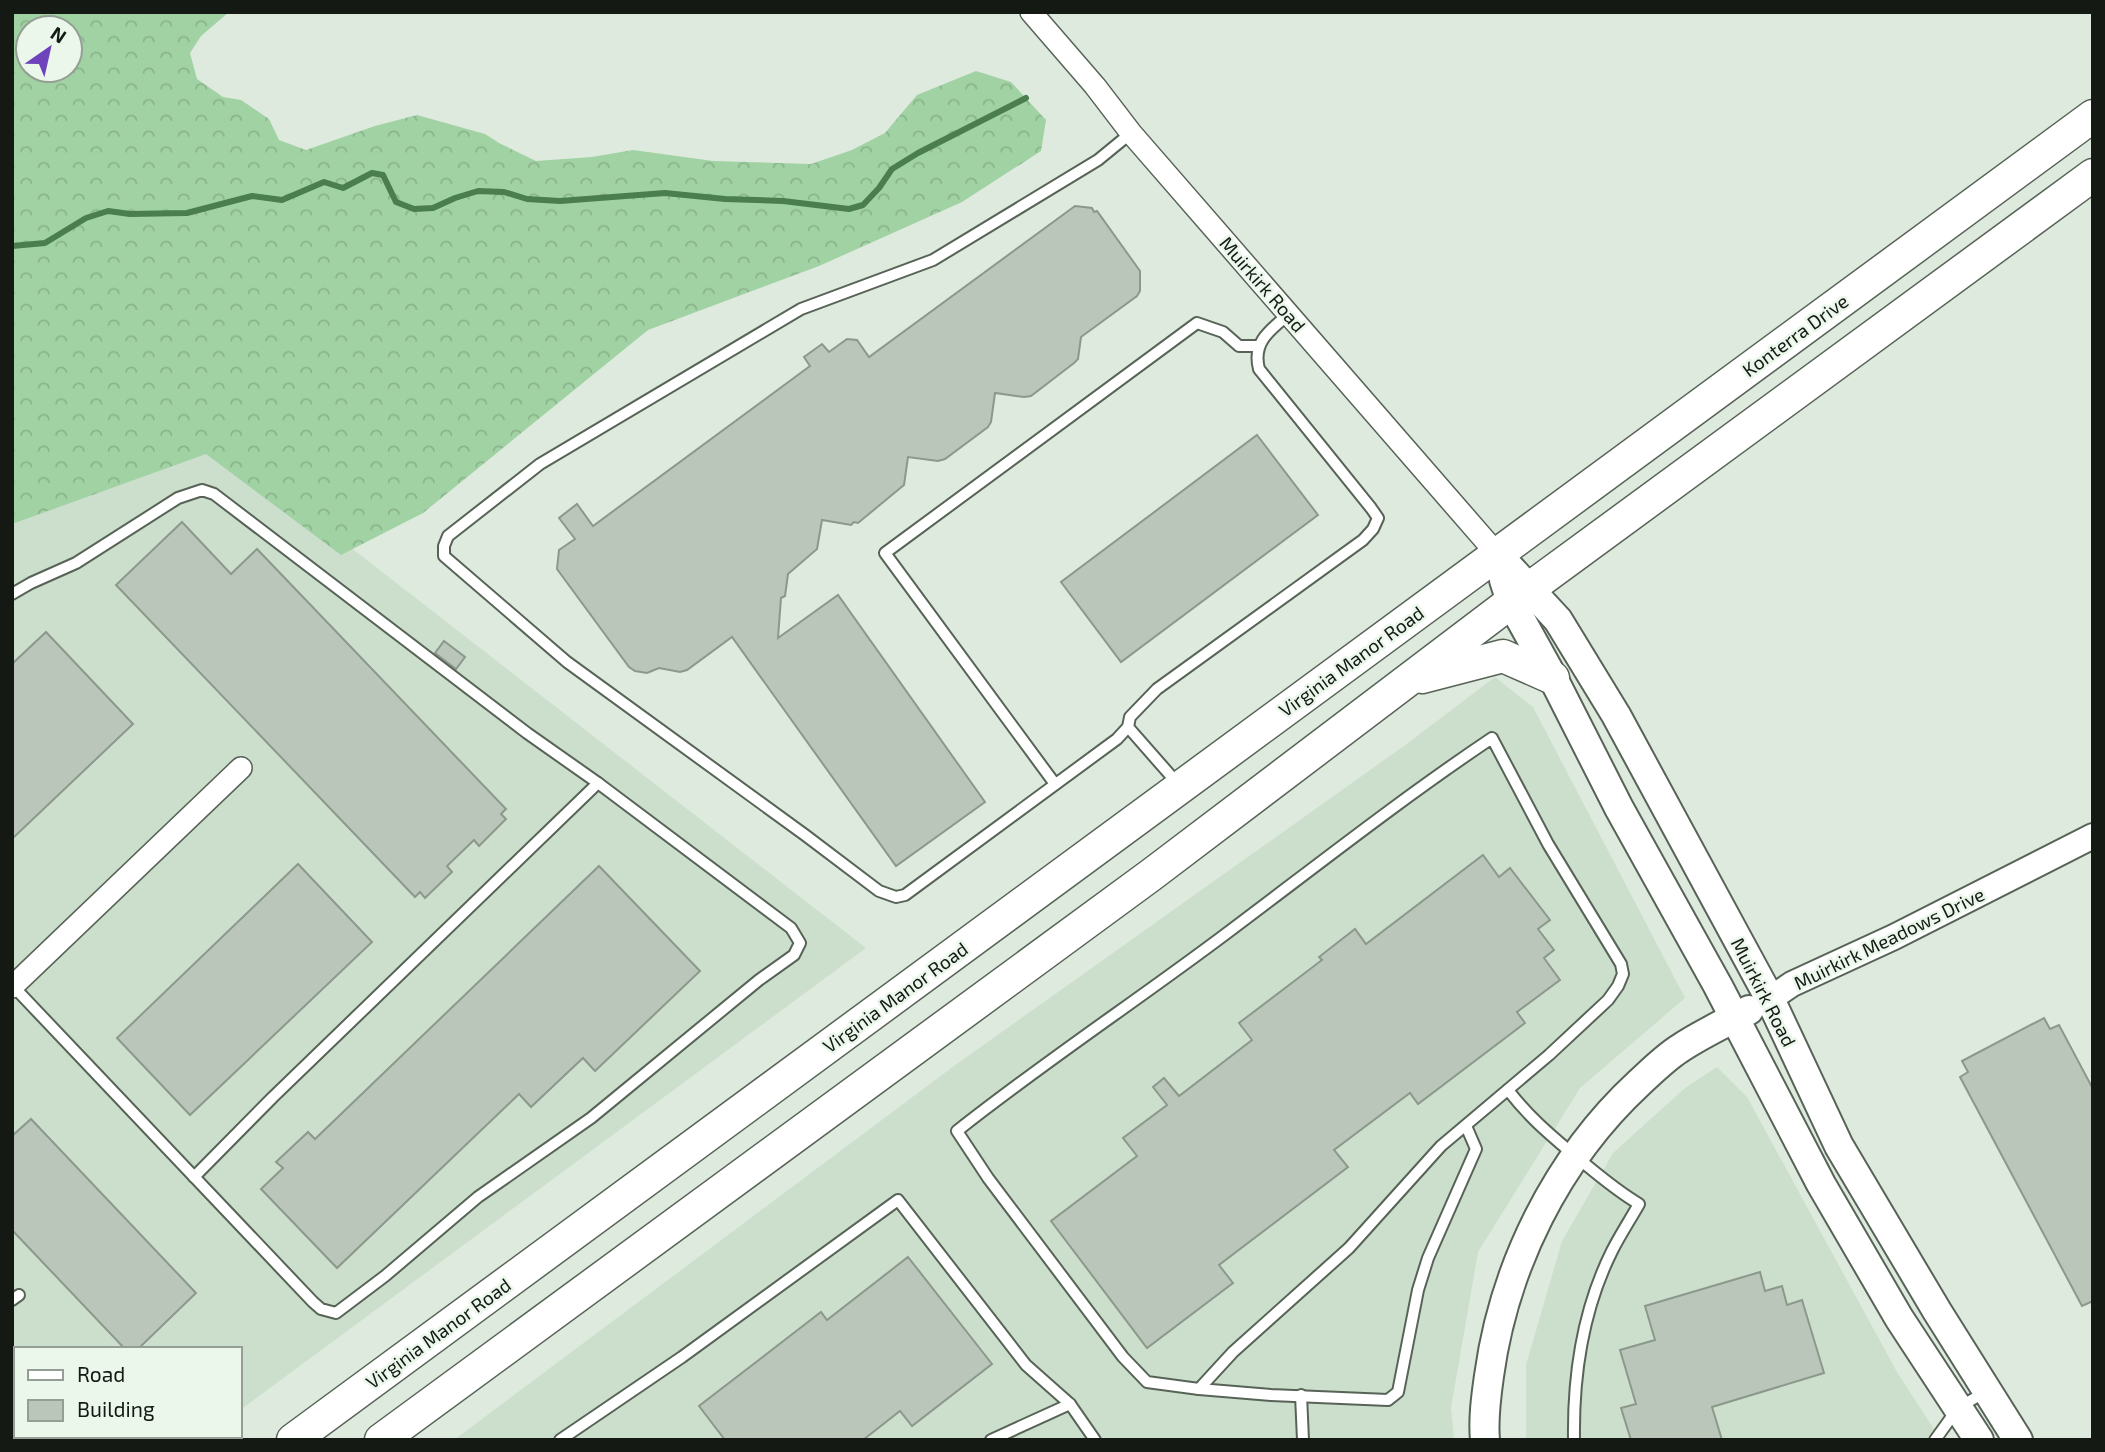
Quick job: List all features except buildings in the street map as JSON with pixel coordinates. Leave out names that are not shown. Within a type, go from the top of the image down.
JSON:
[{"type":"main road","name":"Konterra Drive","points":[[1497,554],[2093,116]]},
{"type":"main road","points":[[381,1440],[1151,876],[1520,595],[2093,175]]},
{"type":"main road","name":"Muirkirk Road","points":[[1497,554],[1520,595],[1553,678],[1619,808],[1735,1018],[1828,1195],[1899,1318],[1979,1440]]},
{"type":"main road","name":"Virginia Manor Road","points":[[293,1440],[1497,554]]},
{"type":"main road","name":"Muirkirk Road","points":[[1520,595],[1558,620],[1616,715],[1770,999],[1839,1146],[2018,1440]]},
{"type":"main road","points":[[1407,681],[1503,656],[1553,678]]},
{"type":"main road","name":"Muirkirk Meadows Drive","points":[[1485,1440],[1488,1385],[1502,1309],[1523,1253],[1549,1198],[1576,1156],[1612,1108],[1678,1049],[1770,999]]},
{"type":"street","name":"Muirkirk Road","points":[[1031,12],[1095,86],[1131,133],[1497,554]]},
{"type":"street","points":[[13,986],[241,768]]},
{"type":"street","name":"Muirkirk Meadows Drive","points":[[1770,999],[1792,984],[1894,937],[2093,836]]},
{"type":"lane","points":[[1131,133],[1098,160],[933,260],[801,309],[552,457],[448,536],[444,545],[444,556],[567,662],[879,891],[895,897],[905,895],[1116,739],[1128,727],[1130,716],[1157,689],[1363,540],[1373,528],[1378,518],[1264,376],[1256,357],[1259,346],[1268,333],[1289,314]]},
{"type":"lane","points":[[1055,784],[885,553],[1197,323],[1223,332],[1240,346],[1259,346]]},
{"type":"lane","points":[[12,594],[76,562],[178,498],[202,490],[214,494],[527,733],[791,928],[800,943],[794,955],[759,980],[591,1118],[478,1197],[385,1276],[336,1313],[321,1309],[313,1303],[13,986]]},
{"type":"lane","points":[[1128,727],[1180,786]]},
{"type":"lane","points":[[1199,1389],[1233,1352],[1349,1248],[1441,1146],[1608,1000],[1618,986],[1623,974],[1621,964],[1548,844],[1492,738],[1336,849],[1226,934],[1015,1085],[957,1131],[988,1178],[1123,1357],[1147,1382],[1199,1389],[1271,1395],[1388,1400],[1398,1392],[1418,1290],[1428,1258],[1476,1149],[1466,1126]]},
{"type":"lane","points":[[194,1177],[273,1097],[598,783]]},
{"type":"lane","points":[[1508,1090],[1527,1115],[1614,1190],[1639,1205],[1612,1251],[1589,1308],[1580,1346],[1574,1440]]},
{"type":"lane","points":[[560,1440],[682,1357],[898,1200],[1026,1365],[1070,1404],[1095,1440]]},
{"type":"lane","points":[[1935,1440],[1958,1408],[1987,1391]]},
{"type":"lane","points":[[1301,1395],[1303,1440]]},
{"type":"lane","points":[[991,1440],[1070,1404]]},
{"type":"shaded area","points":[[202,432],[866,948],[242,1409],[242,1347],[14,1347],[14,1378],[12,523]]},
{"type":"shaded area","points":[[1495,677],[1533,707],[1685,998],[1580,1088],[1478,1252],[1451,1408],[1454,1440],[454,1440],[954,1066],[1404,746]]},
{"type":"shaded area","points":[[1717,1067],[1747,1097],[1897,1372],[1941,1440],[1526,1440],[1526,1365],[1562,1241],[1613,1153],[1685,1088]]},
{"type":"green space","points":[[12,12],[229,12],[201,36],[190,53],[197,79],[223,97],[241,100],[269,119],[279,140],[306,150],[375,126],[417,115],[485,134],[536,161],[592,157],[633,150],[713,161],[811,164],[852,150],[885,133],[917,95],[976,71],[1011,82],[1046,120],[1041,151],[962,202],[819,266],[648,330],[423,513],[341,555],[206,454],[12,524]]},
{"type":"waterway","points":[[12,246],[45,243],[86,218],[108,211],[130,214],[187,213],[252,196],[282,200],[324,182],[343,188],[372,173],[383,175],[396,202],[414,209],[433,208],[478,191],[504,192],[527,199],[560,201],[665,193],[783,201],[849,209],[863,205],[892,169],[1026,98]]}]
